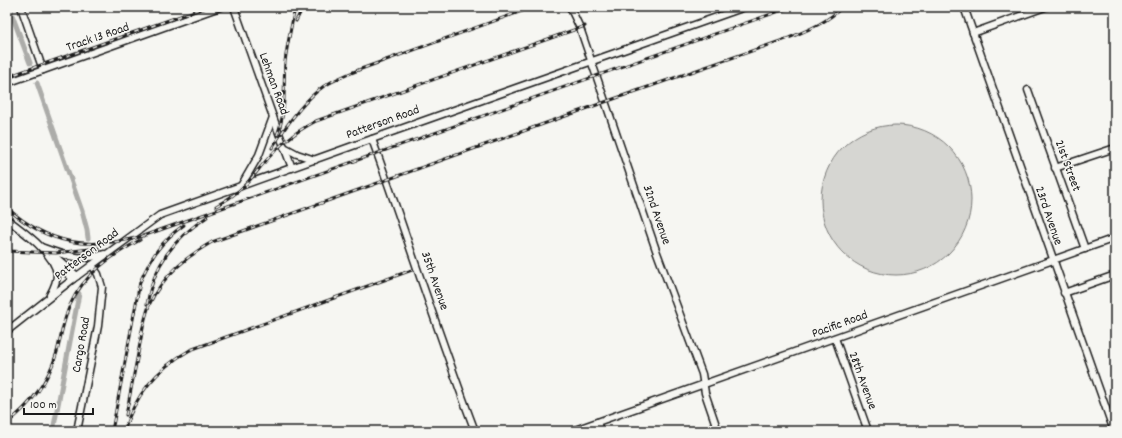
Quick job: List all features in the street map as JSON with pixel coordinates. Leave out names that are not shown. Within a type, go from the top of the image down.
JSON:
[{"type":"street","points":[[21,7],[43,70]]},
{"type":"street","name":"Track 13 Road","points":[[7,82],[220,7]]},
{"type":"street","name":"Lehman Road","points":[[234,7],[292,168]]},
{"type":"street","name":"32nd Avenue","points":[[570,7],[580,27],[656,250],[702,374],[705,393],[718,431]]},
{"type":"street","name":"Patterson Road","points":[[7,331],[75,277],[160,215],[315,160],[372,138],[745,7]]},
{"type":"street","name":"23rd Avenue","points":[[964,7],[1114,431]]},
{"type":"street","points":[[973,33],[1045,7]]},
{"type":"street","name":"21st Street","points":[[1028,90],[1085,249]]},
{"type":"street","points":[[241,186],[259,156],[273,117]]},
{"type":"street","name":"35th Avenue","points":[[372,138],[410,244],[456,382],[475,431]]},
{"type":"street","points":[[284,147],[296,154],[315,160]]},
{"type":"street","points":[[1055,168],[1115,148]]},
{"type":"street","points":[[7,219],[40,246],[55,267],[57,277],[49,298]]},
{"type":"street","points":[[11,228],[18,228]]},
{"type":"street","name":"Pacific Road","points":[[572,431],[1115,238]]},
{"type":"street","points":[[40,246],[65,256],[84,258],[111,251]]},
{"type":"street","points":[[48,250],[75,277]]},
{"type":"street","points":[[49,257],[75,277]]},
{"type":"street","name":"Cargo Road","points":[[77,431],[98,326],[102,287],[100,278],[92,265]]},
{"type":"street","points":[[1064,293],[1115,275]]},
{"type":"street","name":"28th Avenue","points":[[835,338],[868,431]]},
{"type":"street","points":[[597,422],[600,431]]},
{"type":"shaded area","points":[[896,125],[918,128],[938,138],[949,147],[958,158],[968,178],[971,200],[968,222],[958,242],[949,253],[938,262],[918,272],[896,275],[874,272],[854,262],[843,253],[834,242],[824,222],[821,200],[824,178],[834,158],[843,147],[854,138],[874,128]]},
{"type":"waterway","points":[[9,7],[30,63]]},
{"type":"waterway","points":[[37,83],[82,211],[88,238]]},
{"type":"waterway","points":[[53,431],[79,294]]},
{"type":"railway","points":[[7,77],[206,7]]},
{"type":"railway","points":[[277,135],[282,117],[285,62],[295,7]]},
{"type":"railway","points":[[296,21],[303,7]]},
{"type":"railway","points":[[272,148],[302,106],[329,83],[361,69],[533,7]]},
{"type":"railway","points":[[7,208],[38,230],[54,237],[69,241],[103,243],[140,237],[791,7]]},
{"type":"railway","points":[[141,334],[150,303],[161,284],[176,268],[193,254],[212,242],[789,38],[824,21],[842,7]]},
{"type":"railway","points":[[255,174],[282,144],[306,126],[316,121],[585,26]]},
{"type":"railway","points":[[216,206],[239,191],[258,170]]},
{"type":"railway","points":[[147,304],[155,277],[167,254],[184,234],[207,217]]},
{"type":"railway","points":[[112,431],[140,282],[148,265],[163,243],[184,225]]},
{"type":"railway","points":[[7,423],[24,409],[44,383],[57,352],[70,305],[83,284],[109,259],[140,240]]},
{"type":"railway","points":[[7,251],[56,253],[98,248]]},
{"type":"railway","points":[[124,431],[134,406],[149,384],[168,365],[190,350],[412,270]]},
{"type":"railway","points":[[126,415],[143,328]]}]
